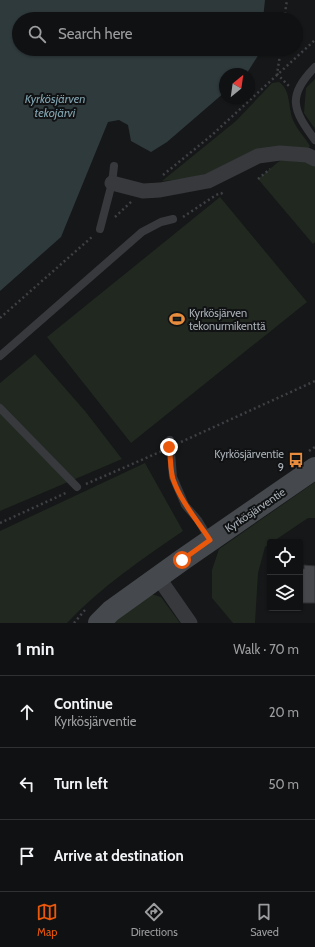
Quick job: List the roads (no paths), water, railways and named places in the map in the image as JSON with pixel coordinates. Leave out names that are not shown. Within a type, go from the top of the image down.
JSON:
[{"type":"street","points":[[112,184],[143,191],[160,190],[208,181],[258,156],[280,153],[307,155],[315,159]]},
{"type":"street","name":"Kyrkösjärventie","points":[[99,623],[111,611],[158,577],[315,468]]},
{"type":"street","points":[[158,577],[190,623]]},
{"type":"lane","points":[[315,67],[298,87],[295,97],[302,122],[315,140]]},
{"type":"lane","points":[[100,229],[112,184],[114,166]]},
{"type":"lane","points":[[0,356],[142,232],[162,222],[173,219]]},
{"type":"lane","points":[[0,408],[77,487]]},
{"type":"lane","points":[[170,443],[173,477],[185,505],[198,520],[210,540]]},
{"type":"water","name":"Kyrkösjärven tekojärvi","points":[[0,0],[265,0],[264,12],[12,12],[12,56],[258,56],[250,68],[219,68],[219,97],[167,142],[151,152],[131,141],[128,125],[119,120],[108,122],[61,237],[0,291]]},
{"type":"place","name":"Kyrkösjärven tekonurmikenttä","points":[[177,319]]},
{"type":"place","name":"Kyrkösjärventie 9","points":[[296,460]]}]
